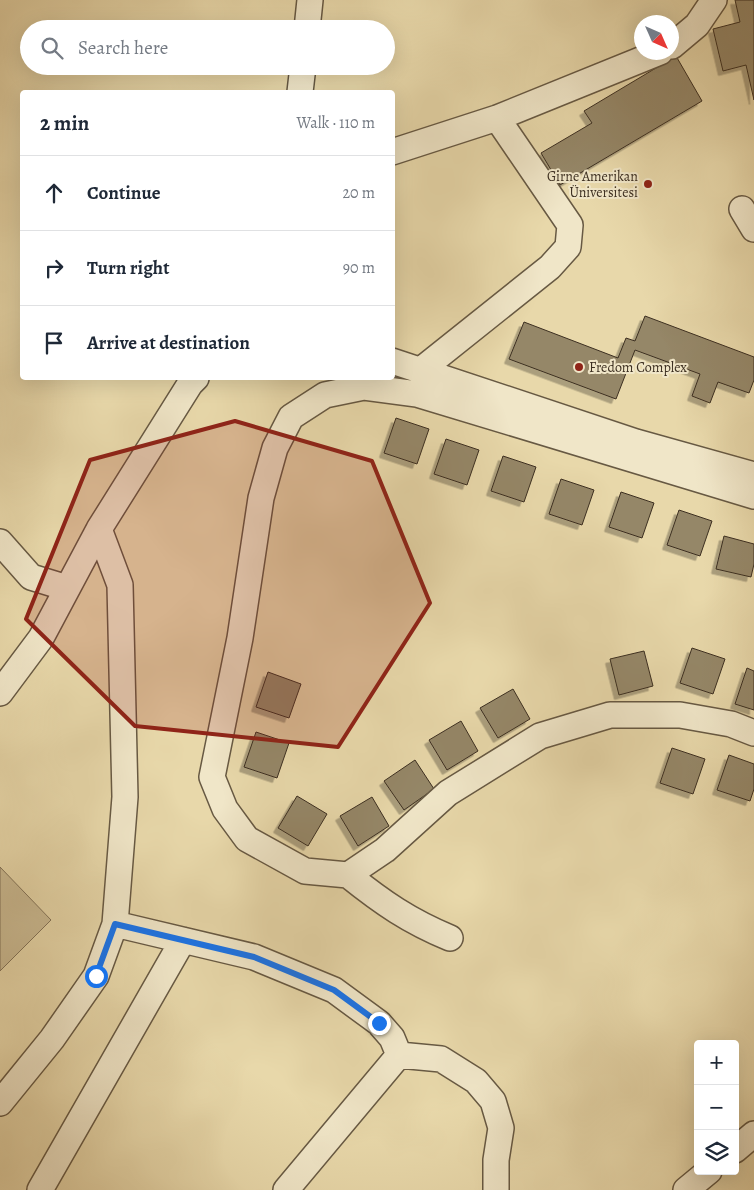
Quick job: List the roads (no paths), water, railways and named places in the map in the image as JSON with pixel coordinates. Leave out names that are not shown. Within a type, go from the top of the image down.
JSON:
[{"type":"street","points":[[308,20],[310,0]]},
{"type":"street","points":[[679,40],[697,25],[714,0]]},
{"type":"street","points":[[395,151],[497,118],[640,60]]},
{"type":"street","points":[[300,90],[302,75]]},
{"type":"street","points":[[421,370],[550,267],[568,247],[570,225],[497,118]]},
{"type":"street","points":[[395,362],[636,442],[754,475]]},
{"type":"street","points":[[0,693],[40,638],[99,529],[194,380]]},
{"type":"street","points":[[450,938],[414,923],[348,875],[305,871],[247,839],[225,809],[212,776],[240,638],[261,498],[275,448],[291,417],[324,395],[364,387],[418,394],[754,496]]},
{"type":"street","points":[[0,1103],[52,1039],[96,976],[115,924],[125,797],[120,585],[99,529]]},
{"type":"street","points":[[0,542],[31,577],[67,588]]},
{"type":"street","points":[[348,875],[385,850],[448,793],[540,736],[610,714],[680,715],[731,724],[754,732]]},
{"type":"street","points":[[115,924],[254,957],[334,990],[379,1023],[392,1038],[399,1055]]},
{"type":"street","points":[[40,1190],[184,940]]},
{"type":"street","points":[[286,1190],[399,1055]]},
{"type":"street","points":[[399,1055],[441,1059],[476,1081],[493,1101],[502,1128],[496,1160],[496,1190]]},
{"type":"street","points":[[739,1147],[754,1134]]},
{"type":"street","points":[[686,1190],[704,1175]]},
{"type":"place","name":"Girne Amerikan Üniversitesi","points":[[648,184]]},
{"type":"place","name":"Fredom Complex","points":[[579,367]]}]
